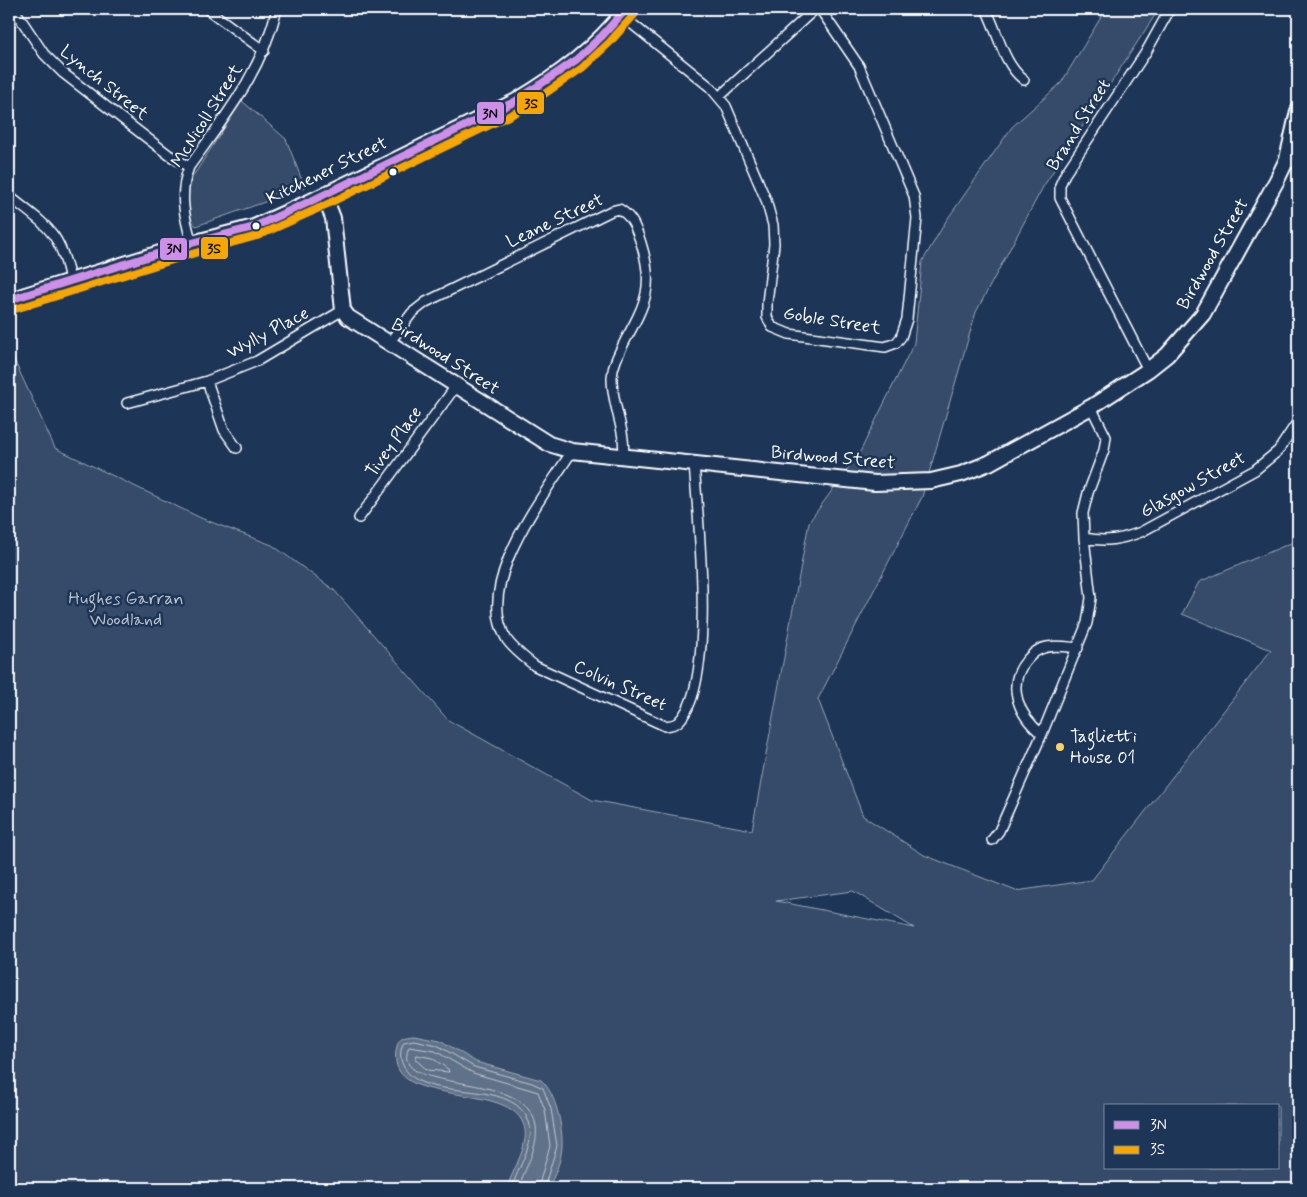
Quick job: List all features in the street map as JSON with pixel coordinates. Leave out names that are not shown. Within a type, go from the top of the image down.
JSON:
[{"type":"street","name":"Lynch Street","points":[[14,9],[44,54],[63,73],[169,155],[189,167]]},
{"type":"street","points":[[207,9],[264,51]]},
{"type":"street","name":"McNicoll Street","points":[[192,243],[182,194],[189,167],[234,103],[264,51],[277,9]]},
{"type":"street","points":[[720,96],[815,9]]},
{"type":"street","name":"Goble Street","points":[[624,12],[720,96],[766,200],[773,225],[774,244],[767,303],[767,316],[772,327],[790,334],[885,347],[896,343],[904,333],[907,319],[917,218],[914,196],[859,66],[820,9]]},
{"type":"street","points":[[986,9],[996,28],[1007,60],[1015,73],[1024,80]]},
{"type":"street","name":"Brand Street","points":[[1148,370],[1060,198],[1059,192],[1065,174],[1146,52],[1170,9]]},
{"type":"street","name":"Kitchener Street","points":[[9,300],[192,243],[254,226],[324,195],[516,101],[548,82],[576,60],[624,12]]},
{"type":"street","name":"Birdwood Street","points":[[343,310],[348,317],[525,430],[549,444],[572,451],[857,482],[931,481],[960,474],[989,463],[1091,407],[1148,370],[1167,355],[1203,314],[1292,162],[1298,111]]},
{"type":"street","points":[[324,195],[333,218],[343,310]]},
{"type":"street","points":[[9,196],[48,227],[58,238],[70,280]]},
{"type":"street","name":"Leane Street","points":[[389,343],[412,313],[426,302],[611,211],[619,209],[630,217],[636,228],[643,249],[648,288],[644,305],[617,357],[612,376],[613,397],[624,448],[623,457]]},
{"type":"street","name":"Wylly Place","points":[[126,403],[207,380],[257,361],[343,310]]},
{"type":"street","points":[[207,380],[224,430],[237,448]]},
{"type":"street","name":"Tivey Place","points":[[359,518],[456,386]]},
{"type":"street","points":[[992,840],[999,831],[1078,648],[1092,598],[1084,538],[1083,513],[1088,493],[1104,450],[1106,437],[1091,407]]},
{"type":"street","name":"Glasgow Street","points":[[1084,538],[1107,542],[1141,532],[1255,470],[1278,451],[1298,421]]},
{"type":"street","name":"Colvin Street","points":[[572,451],[534,509],[510,555],[502,578],[498,600],[500,621],[507,639],[520,655],[535,666],[665,726],[678,723],[687,712],[696,682],[702,642],[702,564],[694,464]]},
{"type":"street","points":[[1042,734],[1030,725],[1022,712],[1016,695],[1016,679],[1023,664],[1034,652],[1047,647],[1078,648]]},
{"type":"green space","name":"Hughes Garran Woodland","points":[[1106,9],[1159,9],[1043,187],[976,312],[922,497],[818,699],[863,816],[924,855],[1016,891],[1092,880],[1271,650],[1182,614],[1199,582],[1298,540],[1298,1188],[9,1188],[9,349],[55,448],[203,519],[272,545],[334,590],[448,720],[592,800],[752,830],[809,522],[860,452],[914,343],[922,262],[946,221],[1012,127],[1061,83]],"holes":[[[853,891],[914,928],[776,901]]]},
{"type":"green space","points":[[242,101],[286,139],[305,188],[196,226],[190,215],[188,202],[189,188],[193,176]]},
{"type":"water","points":[[414,1035],[440,1040],[476,1062],[541,1080],[551,1093],[560,1120],[562,1139],[559,1163],[548,1188],[507,1188],[525,1139],[523,1123],[511,1110],[493,1102],[471,1096],[425,1087],[407,1079],[397,1066],[397,1046],[401,1038]]},
{"type":"transit line","name":"3N","points":[[9,300],[192,243],[254,227],[309,202],[516,101],[576,60],[602,36],[626,9]]},
{"type":"transit line","name":"3S","points":[[12,310],[195,253],[257,236],[313,211],[521,110],[582,68],[609,43],[634,15]]},
{"type":"place","name":"Taglietti House 01","points":[[1060,747]]}]
